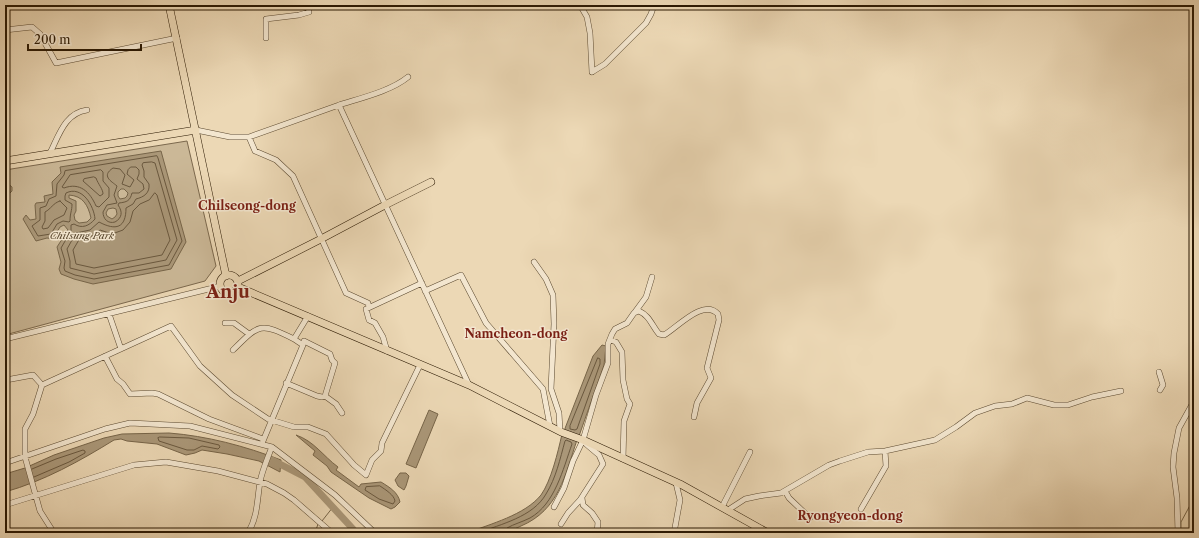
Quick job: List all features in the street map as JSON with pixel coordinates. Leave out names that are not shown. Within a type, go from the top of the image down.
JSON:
[{"type":"main road","points":[[170,5],[226,276]]},
{"type":"main road","points":[[5,160],[196,130]]},
{"type":"main road","points":[[226,276],[221,281],[221,286],[224,291],[229,293],[234,291],[238,284],[431,182]]},
{"type":"main road","points":[[226,276],[234,277],[238,284],[254,295],[308,316],[469,385],[560,431],[676,483],[768,533]]},
{"type":"street","points":[[266,38],[266,19],[299,15],[309,12],[308,5]]},
{"type":"street","points":[[580,5],[587,17],[590,32],[592,72],[605,64],[646,23],[654,5]]},
{"type":"street","points":[[5,30],[32,27],[40,34],[56,63],[177,38]]},
{"type":"street","points":[[196,130],[230,137],[249,137],[389,88],[401,83],[408,77]]},
{"type":"street","points":[[339,105],[469,385]]},
{"type":"street","points":[[50,153],[63,126],[72,115],[80,111],[87,110]]},
{"type":"street","points":[[249,137],[255,152],[276,160],[293,176],[346,293],[368,303],[369,306]]},
{"type":"street","points":[[534,262],[546,279],[553,295],[554,324],[551,389],[559,413],[560,431]]},
{"type":"street","points":[[425,291],[461,275],[486,323],[543,389],[550,426]]},
{"type":"street","points":[[554,507],[564,488],[582,440],[608,363],[608,344],[613,331],[627,323],[646,297],[652,277]]},
{"type":"street","points":[[387,351],[383,337],[375,323],[369,320],[366,308],[422,283]]},
{"type":"street","points":[[5,339],[221,286]]},
{"type":"street","points":[[634,313],[639,311],[643,313],[659,334],[664,335],[694,314],[710,309],[713,309],[718,314],[719,320],[708,368],[710,378],[697,403],[694,417]]},
{"type":"street","points":[[109,314],[121,349]]},
{"type":"street","points":[[294,339],[308,316]]},
{"type":"street","points":[[225,323],[234,323],[250,334]]},
{"type":"street","points":[[54,533],[40,510],[25,458],[25,429],[33,414],[42,386],[105,356],[171,326],[200,366],[232,395],[271,420],[294,427],[308,427],[326,434],[354,465],[366,475],[372,460],[382,451],[382,443],[420,365]]},
{"type":"street","points":[[233,350],[250,334],[258,329],[268,328],[273,328],[303,345]]},
{"type":"street","points":[[610,340],[616,342],[622,352],[623,380],[627,399],[630,404],[624,421],[623,459]]},
{"type":"street","points":[[263,442],[304,341],[330,354],[335,363],[325,396]]},
{"type":"street","points":[[105,356],[117,379],[124,384],[130,394],[158,394],[209,419],[263,442],[335,495],[375,533]]},
{"type":"street","points":[[5,371],[7,394],[5,395]]},
{"type":"street","points":[[1159,372],[1163,385],[1160,390]]},
{"type":"street","points":[[6,380],[33,375],[42,386]]},
{"type":"street","points":[[286,383],[317,396],[325,396],[336,404],[342,413]]},
{"type":"street","points":[[543,389],[551,389]]},
{"type":"street","points":[[725,509],[746,499],[781,493],[829,465],[868,452],[884,451],[935,440],[952,430],[975,413],[1002,404],[1012,404],[1026,398],[1054,405],[1068,405],[1092,397],[1121,391]]},
{"type":"street","points":[[1178,533],[1177,498],[1173,467],[1174,453],[1179,428],[1194,401]]},
{"type":"street","points":[[5,463],[25,458],[105,429],[130,423],[190,426],[263,442]]},
{"type":"street","points":[[561,524],[568,513],[582,498],[604,464],[600,455],[582,440]]},
{"type":"street","points":[[248,533],[255,515],[260,481],[272,448]]},
{"type":"street","points":[[861,509],[886,466],[884,451]]},
{"type":"street","points":[[725,509],[750,452]]},
{"type":"street","points":[[5,505],[36,493],[134,465],[166,462],[218,471],[260,481],[276,488],[294,500],[332,533]]},
{"type":"street","points":[[674,533],[680,500],[676,483]]},
{"type":"street","points":[[785,491],[789,498],[810,518]]},
{"type":"street","points":[[582,498],[583,505],[592,513],[598,522],[597,533]]},
{"type":"green space","name":"Chilsung Park","points":[[187,141],[216,266],[205,281],[5,335],[5,170]]},
{"type":"water","points":[[161,151],[186,242],[171,269],[93,284],[61,274],[59,269],[61,262],[57,247],[68,230],[64,225],[60,227],[53,239],[47,238],[36,241],[23,219],[26,215],[30,220],[36,219],[35,205],[36,203],[45,202],[44,196],[53,194],[52,182],[61,173],[60,167]],"holes":[[[121,189],[124,189],[128,193],[125,198],[120,199],[118,192]],[[69,195],[78,197],[84,202],[91,218],[87,222],[79,223],[75,220],[74,215],[76,211],[76,201],[69,198]],[[108,209],[116,209],[117,214],[112,219],[107,216],[106,213]]]},
{"type":"water","points":[[7,183],[12,187],[12,191],[8,195],[5,202],[5,184]]},
{"type":"water","points":[[602,345],[606,346],[604,365],[579,436],[564,431],[593,356]]},
{"type":"water","points":[[429,410],[438,414],[416,468],[406,464]]},
{"type":"water","points":[[169,433],[212,439],[267,455],[281,460],[280,472],[259,461],[227,454],[202,450],[186,455],[157,444],[121,439],[114,440],[75,463],[48,476],[5,492],[5,474],[25,468],[54,455],[104,438],[122,434]]},
{"type":"water","points":[[562,434],[577,440],[559,490],[544,511],[534,519],[511,531],[495,534],[467,533],[517,513],[534,502],[541,495],[551,474]]},
{"type":"water","points":[[296,435],[313,445],[338,467],[336,470],[359,487],[361,484],[381,482],[395,493],[400,502],[391,509],[369,498],[331,472],[327,466],[313,455],[315,451]]},
{"type":"water","points":[[400,473],[406,473],[409,476],[404,490],[398,486],[395,480]]},
{"type":"waterway","points":[[272,460],[305,477],[355,533]]},
{"type":"waterway","points":[[1181,533],[1181,522],[1194,498]]},
{"type":"waterway","points":[[322,521],[333,507]]},
{"type":"waterway","points":[[315,533],[318,524]]},
{"type":"district","name":"Chilseong-dong","points":[[247,206]]},
{"type":"district","name":"Anju","points":[[228,292]]},
{"type":"district","name":"Namcheon-dong","points":[[516,334]]},
{"type":"district","name":"Ryongyeon-dong","points":[[850,516]]}]
